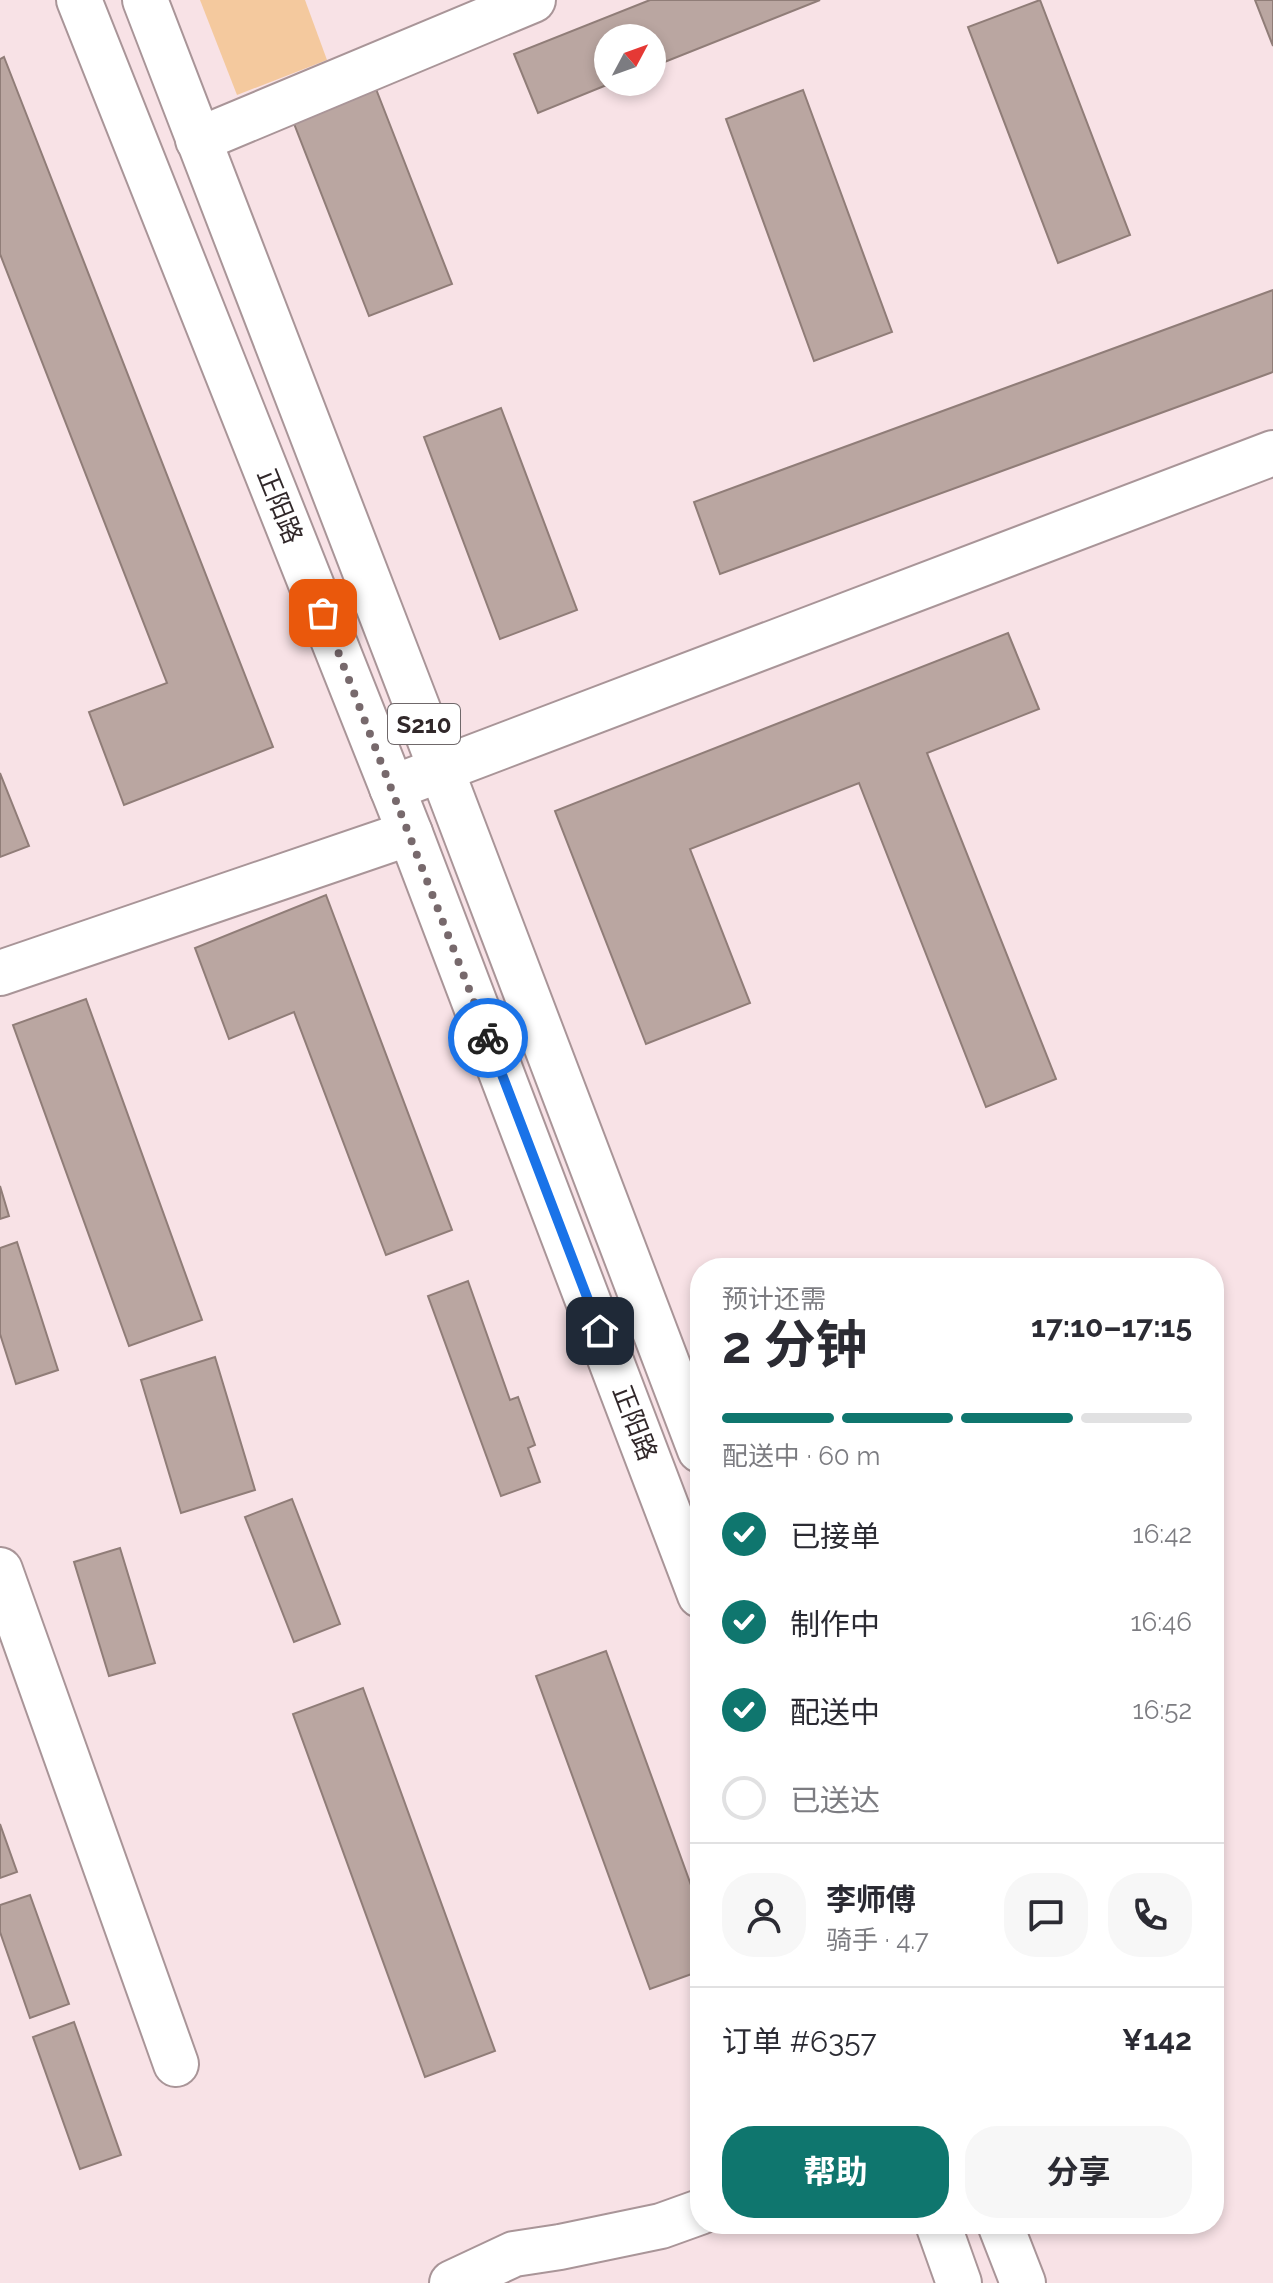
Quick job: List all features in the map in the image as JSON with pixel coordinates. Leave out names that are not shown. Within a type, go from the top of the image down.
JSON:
[{"type":"main road","name":"正阳路","points":[[79,0],[410,833],[690,1569]]},
{"type":"main road","name":"正阳路","points":[[145,0],[690,1424]]},
{"type":"main road","points":[[198,140],[533,0]]},
{"type":"main road","points":[[392,788],[1273,453]]},
{"type":"main road","points":[[0,973],[410,833]]},
{"type":"main road","points":[[0,1570],[176,2064]]},
{"type":"main road","points":[[452,2283],[514,2254],[661,2226],[690,2216]]},
{"type":"main road","points":[[942,2234],[959,2283]]},
{"type":"main road","points":[[1004,2234],[1023,2283]]},
{"type":"shaded area","points":[[200,0],[305,0],[327,60],[237,95]]},
{"type":"building","points":[[650,0],[820,0],[666,61],[666,24],[594,24],[594,90],[538,113],[514,54]]},
{"type":"building","points":[[1040,0],[1130,235],[1058,263],[968,27]]},
{"type":"building","points":[[1255,0],[1273,0],[1273,46]]},
{"type":"building","points":[[4,57],[273,747],[124,805],[89,712],[167,683],[0,254],[0,59]]},
{"type":"building","points":[[376,89],[452,284],[369,316],[293,121]]},
{"type":"building","points":[[803,90],[892,332],[814,361],[726,119]]},
{"type":"building","points":[[1273,290],[1273,372],[720,574],[694,502]]},
{"type":"building","points":[[501,408],[577,610],[500,639],[424,437]]},
{"type":"building","points":[[1008,633],[1039,709],[927,753],[1056,1079],[986,1107],[859,783],[690,849],[750,1003],[646,1044],[555,811]]},
{"type":"building","points":[[0,773],[29,846],[0,857]]},
{"type":"building","points":[[326,895],[452,1230],[386,1255],[294,1012],[229,1039],[195,948]]},
{"type":"building","points":[[86,999],[202,1320],[129,1346],[13,1025]]},
{"type":"building","points":[[0,1186],[9,1216],[0,1219]]},
{"type":"building","points":[[17,1242],[58,1370],[16,1384],[0,1334],[0,1248]]},
{"type":"building","points":[[468,1281],[510,1400],[518,1397],[535,1445],[528,1448],[540,1482],[501,1496],[428,1296]]},
{"type":"building","points":[[215,1357],[255,1490],[181,1513],[141,1380]]},
{"type":"building","points":[[292,1499],[340,1624],[294,1642],[245,1517]]},
{"type":"building","points":[[120,1548],[155,1663],[109,1676],[74,1562]]},
{"type":"building","points":[[606,1651],[690,1882],[690,1975],[650,1989],[536,1676]]},
{"type":"building","points":[[363,1688],[495,2051],[425,2077],[293,1714]]},
{"type":"building","points":[[0,1824],[17,1872],[0,1878]]},
{"type":"building","points":[[30,1895],[69,2004],[30,2018],[0,1932],[0,1905]]},
{"type":"building","points":[[74,2022],[121,2155],[80,2169],[33,2037]]},
{"type":"way so far","points":[[323,613],[488,1038]]},
{"type":"route","points":[[488,1038],[600,1331]]}]
